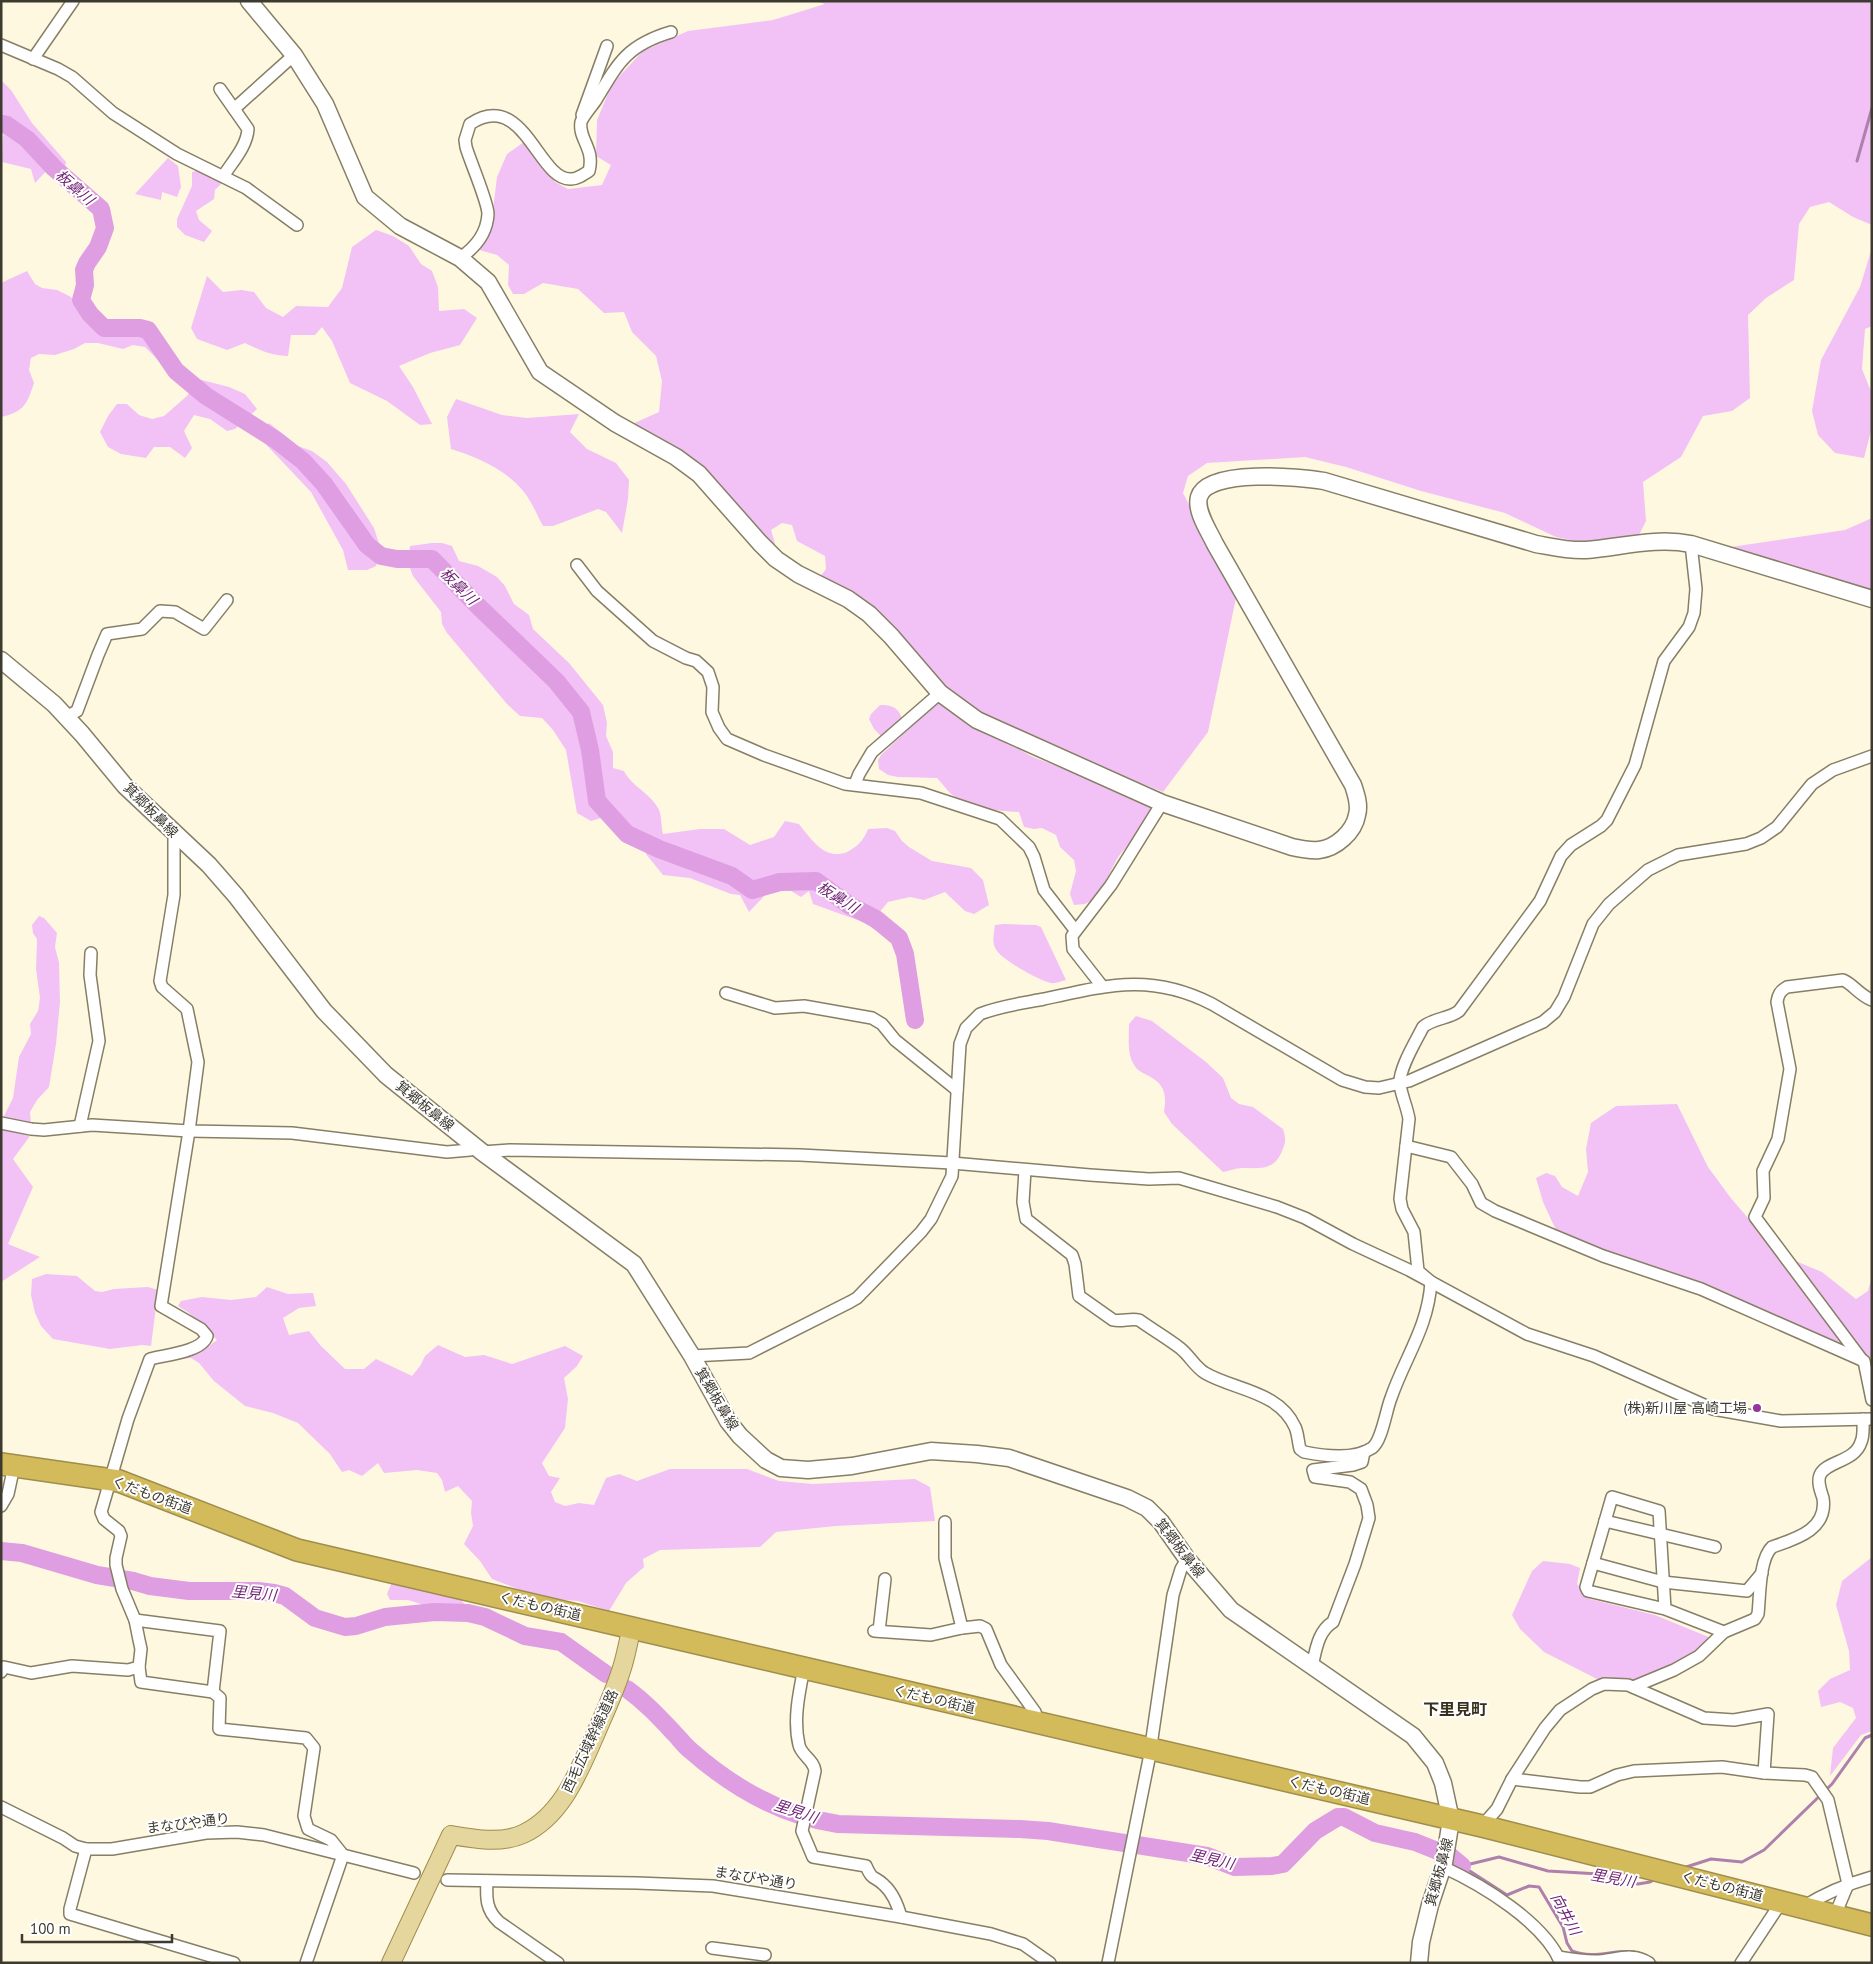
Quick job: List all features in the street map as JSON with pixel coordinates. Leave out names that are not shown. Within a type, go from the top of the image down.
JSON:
[{"type":"highway","name":"くだもの街道","points":[[8,1465],[119,1481],[297,1550],[1482,1826],[1872,1925]]},
{"type":"main road","name":"西毛広域幹線道路","points":[[390,1963],[451,1835],[470,1839],[494,1839],[510,1838],[522,1834],[538,1825],[554,1810],[569,1790],[622,1670],[632,1627]]},
{"type":"street","points":[[33,59],[73,1]]},
{"type":"street","points":[[249,1],[294,55],[324,104],[365,197],[400,226],[460,258],[488,282],[540,372],[615,423],[676,457],[699,474],[776,559],[798,574],[848,599],[869,614],[940,692],[977,720],[1162,803],[1306,850],[1320,850],[1333,846],[1344,837],[1357,816],[1357,796],[1353,785],[1215,544],[1205,522],[1200,509],[1199,498],[1202,489],[1210,483],[1270,476],[1299,477],[1324,481],[1536,544],[1565,550],[1586,550],[1676,540],[1872,599]]},
{"type":"street","points":[[581,121],[625,56],[644,42],[671,32]]},
{"type":"street","points":[[1,45],[58,69],[72,78],[113,113],[177,154],[224,175],[246,188],[297,225]]},
{"type":"street","points":[[460,258],[472,250],[482,237],[488,213],[464,140],[470,124],[486,116],[504,118],[522,131],[556,175],[570,180],[580,177],[588,171],[591,163],[591,155],[582,132],[582,110],[607,46]]},
{"type":"street","points":[[234,109],[294,55]]},
{"type":"street","points":[[220,89],[248,129],[248,136],[224,175]]},
{"type":"street","points":[[1025,1170],[1023,1202],[1026,1219],[1062,1245],[1072,1255],[1079,1296],[1085,1302],[1113,1320],[1139,1320],[1181,1349],[1202,1372],[1272,1401],[1287,1415],[1296,1427],[1300,1449],[1304,1452],[1348,1455],[1364,1452],[1374,1447],[1378,1440],[1391,1397],[1415,1345],[1430,1301],[1430,1282],[1418,1271],[1414,1232],[1401,1204],[1408,1113],[1400,1083],[1403,1068],[1423,1027],[1454,1015],[1459,1011],[1540,901],[1561,856],[1571,845],[1607,820],[1635,765],[1664,661],[1689,627],[1694,613],[1696,589],[1691,544]]},
{"type":"street","points":[[577,565],[597,590],[654,641],[686,658],[696,661],[708,672],[714,687],[712,712],[726,739],[839,782],[926,794],[1005,822],[1029,847],[1044,890],[1075,930]]},
{"type":"street","points":[[66,717],[77,711],[107,634],[142,629],[160,611],[175,612],[204,629],[227,600]]},
{"type":"street","name":"箕郷板鼻線","points":[[1,660],[54,704],[125,786],[208,866],[236,896],[324,1012],[386,1075],[479,1149],[634,1264],[692,1356],[728,1421],[740,1436],[766,1460],[781,1468],[808,1470],[828,1469],[931,1452],[977,1454],[1009,1458],[1127,1498],[1147,1508],[1161,1522],[1187,1560],[1231,1610],[1413,1736],[1435,1763],[1443,1783],[1451,1820],[1444,1860],[1423,1932],[1419,1963]]},
{"type":"street","points":[[855,784],[872,752],[940,692]]},
{"type":"street","points":[[692,1356],[749,1353],[857,1298],[921,1232],[930,1219],[952,1176],[960,1044],[966,1028],[980,1014],[1102,986],[1158,985],[1181,991],[1212,1004],[1342,1080],[1365,1087],[1379,1088],[1409,1081],[1543,1022],[1555,1012],[1564,997],[1593,924],[1610,904],[1648,870],[1678,855],[1746,844],[1761,838],[1777,827],[1812,784],[1833,770],[1872,756]]},
{"type":"street","points":[[1102,986],[1073,949],[1072,936],[1111,885],[1162,803]]},
{"type":"street","points":[[174,833],[174,895],[160,981],[162,987],[187,1009],[198,1062],[161,1306],[201,1329],[207,1336],[205,1342],[198,1347],[150,1359],[128,1419],[101,1512],[104,1519],[119,1531],[121,1536],[116,1558],[117,1570],[122,1589],[135,1620],[141,1649],[139,1667],[141,1682],[214,1692],[220,1698],[219,1729],[306,1738],[314,1748],[304,1816],[306,1824],[308,1829],[331,1840],[343,1855],[306,1963]]},
{"type":"street","points":[[80,1126],[99,1041],[90,975],[91,953]]},
{"type":"street","points":[[1872,1000],[1854,990],[1848,982],[1842,980],[1787,987],[1778,995],[1777,1002],[1790,1068],[1778,1139],[1763,1171],[1764,1198],[1754,1216],[1864,1361],[1872,1400]]},
{"type":"street","points":[[726,994],[775,1008],[804,1006],[872,1018],[882,1024],[895,1040],[957,1090]]},
{"type":"street","points":[[1,1123],[44,1130],[80,1126],[292,1133],[426,1151],[479,1149],[800,1155],[952,1163],[1149,1179],[1179,1178],[1277,1207],[1305,1218],[1527,1334],[1594,1356],[1713,1409],[1781,1422],[1868,1419],[1861,1443],[1852,1455],[1825,1469],[1820,1475],[1819,1481],[1823,1501],[1819,1521],[1803,1536],[1772,1547],[1769,1550],[1762,1573],[1758,1614],[1755,1619],[1724,1632],[1699,1656],[1674,1670],[1633,1687]]},
{"type":"street","points":[[1406,1146],[1451,1157],[1472,1184],[1482,1203],[1495,1211],[1603,1256],[1701,1288],[1864,1361]]},
{"type":"street","points":[[1312,1666],[1321,1635],[1325,1627],[1333,1622],[1355,1564],[1369,1518],[1367,1505],[1361,1489],[1350,1482],[1315,1477],[1313,1470],[1353,1466],[1362,1462],[1364,1452]]},
{"type":"street","points":[[1,1506],[8,1494],[8,1465]]},
{"type":"street","points":[[1665,1610],[1659,1511],[1612,1497],[1586,1587],[1588,1591],[1665,1610],[1724,1632]]},
{"type":"street","points":[[1605,1521],[1716,1547]]},
{"type":"street","points":[[945,1522],[945,1558],[962,1628]]},
{"type":"street","points":[[1108,1963],[1151,1748],[1173,1595],[1181,1569],[1187,1560]]},
{"type":"street","points":[[1593,1563],[1663,1582],[1747,1591],[1762,1573]]},
{"type":"street","points":[[885,1578],[876,1631],[931,1635],[980,1626],[986,1629],[1001,1665],[1035,1712],[1038,1723]]},
{"type":"street","points":[[135,1620],[220,1631],[214,1692]]},
{"type":"street","points":[[1,1672],[4,1667],[31,1673],[72,1666],[128,1670],[139,1667]]},
{"type":"street","points":[[804,1668],[797,1709],[799,1747],[810,1760],[815,1771],[802,1831],[813,1856],[866,1866],[871,1877],[884,1885],[889,1892],[897,1904],[901,1917]]},
{"type":"street","points":[[1482,1826],[1498,1809],[1512,1778],[1545,1728],[1560,1710],[1592,1689],[1604,1684],[1633,1687],[1704,1718],[1734,1720],[1768,1714],[1764,1773]]},
{"type":"street","points":[[1512,1778],[1590,1787],[1617,1775],[1634,1771],[1722,1767],[1764,1773],[1805,1775],[1812,1778],[1818,1784],[1828,1800],[1848,1884],[1835,1916]]},
{"type":"street","name":"まなびや通り","points":[[1,1807],[75,1846],[86,1849],[112,1849],[206,1833],[237,1832],[264,1835],[414,1874]]},
{"type":"street","points":[[86,1849],[70,1914],[234,1963]]},
{"type":"street","points":[[1444,1860],[1523,1916],[1550,1945],[1560,1960],[1595,1961],[1622,1956],[1644,1959],[1649,1963]]},
{"type":"street","points":[[1741,1963],[1792,1904],[1872,1877]]},
{"type":"street","name":"まなびや通り","points":[[447,1880],[692,1884],[901,1917],[1010,1939],[1034,1950],[1050,1963]]},
{"type":"street","points":[[486,1881],[487,1907],[491,1914],[499,1922],[558,1963]]},
{"type":"street","points":[[712,1948],[765,1955]]},
{"type":"shaded area","points":[[815,1],[1872,1],[1872,225],[1853,217],[1829,202],[1810,207],[1799,224],[1794,280],[1766,298],[1748,315],[1750,398],[1732,411],[1703,416],[1681,457],[1643,482],[1646,521],[1638,537],[1585,543],[1556,537],[1505,513],[1305,457],[1207,463],[1188,476],[1183,493],[1236,598],[1208,732],[1163,792],[1007,729],[952,695],[818,580],[826,569],[825,556],[797,541],[792,525],[782,523],[771,530],[775,544],[772,551],[714,486],[630,425],[659,412],[662,381],[656,356],[632,332],[624,312],[604,313],[578,289],[543,283],[524,294],[513,294],[508,285],[509,265],[497,255],[476,249],[491,226],[497,177],[507,154],[524,142],[555,182],[568,189],[602,185],[611,165],[596,156],[597,120],[612,84],[643,51],[688,31],[773,20],[825,4]]},
{"type":"shaded area","points":[[1,80],[11,90],[32,123],[66,162],[64,170],[53,164],[35,183],[31,169],[2,162],[5,120],[1,120]]},
{"type":"shaded area","points":[[168,158],[178,166],[181,187],[177,197],[162,192],[161,200],[135,194]]},
{"type":"shaded area","points":[[200,170],[223,182],[215,190],[214,199],[196,211],[199,220],[212,231],[204,242],[185,235],[177,227],[177,219],[192,186],[192,172]]},
{"type":"shaded area","points":[[376,230],[393,236],[409,246],[421,264],[432,271],[438,287],[439,311],[464,309],[477,318],[460,345],[430,353],[399,366],[413,387],[432,424],[420,425],[387,401],[350,383],[332,341],[322,327],[315,335],[291,335],[288,356],[271,354],[245,343],[227,350],[197,339],[191,328],[207,276],[223,292],[241,290],[254,292],[266,308],[283,317],[296,306],[328,307],[342,288],[352,247]]},
{"type":"shaded area","points":[[1872,248],[1872,326],[1865,329],[1862,369],[1872,394],[1872,427],[1864,458],[1835,453],[1818,435],[1812,411],[1821,360],[1860,287]]},
{"type":"shaded area","points":[[27,271],[35,284],[42,288],[57,290],[71,297],[89,324],[97,332],[142,335],[155,341],[184,375],[178,380],[145,347],[133,345],[123,349],[98,343],[85,343],[55,355],[39,354],[31,358],[29,370],[34,383],[27,402],[15,413],[1,417],[1,283]]},
{"type":"shaded area","points":[[198,379],[229,387],[245,394],[257,409],[235,429],[227,431],[210,419],[194,415],[184,431],[192,448],[185,458],[170,447],[154,447],[146,458],[121,454],[108,447],[100,432],[117,404],[127,404],[139,415],[152,419],[164,416],[187,396]]},
{"type":"shaded area","points":[[456,399],[502,415],[527,418],[579,414],[570,432],[587,449],[616,463],[629,480],[622,533],[606,512],[598,509],[553,526],[543,526],[527,496],[509,477],[481,460],[451,449],[447,417]]},
{"type":"shaded area","points":[[269,423],[298,446],[312,451],[327,462],[346,484],[374,528],[381,550],[376,566],[367,570],[348,570],[343,550],[311,492],[257,435]]},
{"type":"shaded area","points":[[1872,518],[1872,592],[1731,547],[1845,530]]},
{"type":"shaded area","points":[[432,543],[452,546],[459,561],[478,566],[497,577],[505,586],[514,604],[529,615],[533,629],[569,663],[603,705],[607,723],[606,736],[613,752],[613,768],[624,771],[627,777],[656,804],[660,813],[663,834],[700,829],[724,829],[750,845],[774,837],[785,821],[799,824],[808,836],[825,851],[839,854],[847,852],[857,845],[868,829],[887,828],[895,831],[909,847],[932,861],[971,868],[983,880],[989,905],[974,914],[965,911],[945,892],[924,900],[910,897],[888,902],[878,914],[885,922],[901,933],[901,961],[893,943],[880,933],[863,922],[813,904],[809,891],[801,897],[791,891],[769,891],[749,912],[740,895],[731,894],[690,878],[663,875],[646,854],[645,837],[614,814],[591,821],[577,813],[566,750],[553,730],[542,718],[520,716],[507,704],[447,633],[442,624],[441,612],[413,576],[408,563],[410,546]]},
{"type":"shaded area","points":[[938,702],[956,715],[1033,757],[1109,786],[1152,809],[1136,835],[1118,857],[1100,892],[1093,900],[1085,904],[1074,905],[1070,894],[1076,871],[1074,860],[1060,847],[1056,835],[1042,828],[1024,827],[1019,812],[992,810],[965,802],[950,793],[937,778],[898,777],[888,775],[879,769],[878,760],[881,755]]},
{"type":"shaded area","points":[[880,705],[894,708],[899,712],[902,719],[882,737],[874,729],[869,719],[871,714]]},
{"type":"shaded area","points":[[39,916],[44,918],[57,933],[55,947],[59,963],[60,1002],[49,1087],[37,1100],[30,1112],[31,1123],[3,1118],[13,1098],[19,1057],[31,1034],[30,1024],[38,1011],[40,998],[36,969],[37,939],[33,933],[32,925]]},
{"type":"shaded area","points":[[995,925],[1036,925],[1041,927],[1066,980],[1051,983],[1022,970],[1006,960],[997,951],[993,942]]},
{"type":"shaded area","points":[[1136,1016],[1152,1021],[1206,1062],[1223,1078],[1231,1098],[1239,1104],[1253,1107],[1283,1129],[1285,1143],[1275,1162],[1266,1167],[1240,1168],[1223,1172],[1172,1124],[1164,1112],[1165,1099],[1163,1089],[1151,1077],[1138,1070],[1131,1059],[1129,1024]]},
{"type":"shaded area","points":[[1677,1104],[1708,1167],[1730,1197],[1765,1238],[1793,1260],[1822,1272],[1856,1299],[1868,1291],[1872,1276],[1872,1359],[1868,1355],[1710,1287],[1622,1261],[1557,1232],[1543,1202],[1536,1178],[1546,1173],[1555,1176],[1562,1187],[1578,1196],[1588,1172],[1586,1149],[1591,1123],[1616,1106]]},
{"type":"shaded area","points":[[1,1128],[30,1136],[13,1159],[33,1187],[8,1244],[40,1257],[1,1282]]},
{"type":"shaded area","points":[[46,1274],[77,1276],[95,1291],[102,1292],[114,1289],[148,1287],[158,1290],[151,1346],[142,1345],[110,1349],[53,1339],[41,1326],[35,1313],[31,1295],[32,1279]]},
{"type":"shaded area","points":[[267,1287],[288,1294],[313,1293],[316,1306],[299,1308],[283,1318],[289,1335],[309,1331],[321,1346],[345,1369],[364,1369],[376,1359],[412,1376],[425,1356],[438,1345],[465,1357],[484,1355],[512,1364],[565,1346],[583,1356],[577,1366],[564,1378],[568,1399],[565,1428],[542,1463],[549,1476],[560,1478],[551,1492],[555,1502],[565,1506],[579,1503],[594,1505],[606,1478],[619,1474],[637,1481],[670,1469],[747,1469],[779,1481],[813,1484],[915,1479],[930,1487],[935,1521],[836,1526],[776,1532],[760,1547],[660,1550],[643,1559],[644,1567],[626,1583],[609,1611],[578,1601],[541,1598],[492,1579],[480,1561],[464,1544],[473,1526],[472,1501],[458,1486],[445,1492],[442,1480],[437,1473],[417,1470],[384,1473],[378,1463],[362,1476],[349,1470],[342,1472],[330,1454],[298,1423],[273,1413],[245,1406],[214,1381],[199,1363],[191,1358],[181,1359],[202,1351],[217,1340],[189,1313],[178,1306],[181,1301],[202,1297],[231,1300],[256,1297]]},
{"type":"shaded area","points":[[1872,1557],[1872,1731],[1861,1735],[1830,1776],[1833,1748],[1856,1718],[1853,1708],[1840,1702],[1821,1707],[1818,1691],[1830,1679],[1850,1670],[1849,1651],[1836,1605],[1842,1581]]},
{"type":"shaded area","points":[[1543,1561],[1570,1564],[1580,1568],[1577,1584],[1590,1599],[1655,1615],[1711,1638],[1695,1656],[1633,1682],[1601,1681],[1544,1652],[1520,1629],[1512,1615],[1532,1571]]},
{"type":"shaded area","points":[[392,1582],[459,1597],[465,1605],[463,1610],[440,1610],[408,1600],[390,1600],[387,1594]]},
{"type":"waterway","points":[[1857,161],[1872,108]]},
{"type":"waterway","name":"板鼻川","points":[[1,124],[7,125],[27,139],[54,168],[101,209],[105,228],[98,247],[84,270],[85,285],[81,300],[90,314],[104,328],[140,328],[148,330],[176,371],[206,396],[276,440],[303,461],[324,484],[367,545],[381,556],[397,559],[432,559],[556,681],[581,712],[590,750],[597,801],[627,834],[659,849],[732,876],[752,890],[780,882],[816,881],[849,905],[876,919],[899,938],[905,954],[915,1020]]},
{"type":"waterway","name":"里見川","points":[[1,1551],[22,1553],[97,1575],[150,1586],[189,1591],[258,1591],[274,1593],[285,1596],[315,1618],[345,1627],[356,1626],[385,1617],[435,1612],[468,1613],[485,1617],[525,1636],[561,1642],[606,1674]]},
{"type":"waterway","name":"里見川","points":[[627,1689],[652,1710],[688,1748],[723,1776],[741,1788],[778,1807],[817,1820],[838,1824],[1048,1831],[1207,1856],[1235,1867],[1283,1864],[1315,1831],[1338,1817],[1344,1817],[1375,1833],[1415,1842],[1450,1856],[1462,1866]]},
{"type":"waterway","name":"里見川","points":[[1683,1868],[1711,1859],[1742,1862],[1764,1850],[1832,1784],[1865,1738],[1872,1735]]},
{"type":"waterway","name":"里見川","points":[[1462,1866],[1499,1857],[1548,1871],[1599,1874],[1638,1884],[1656,1879]]},
{"type":"waterway","name":"向井川","points":[[1462,1866],[1507,1895],[1529,1886],[1539,1887],[1563,1927],[1567,1943],[1572,1951],[1583,1954],[1636,1952],[1656,1963]]},
{"type":"place","name":"(株)新川屋 高崎工場","points":[[1757,1408]]},
{"type":"district","name":"下里見町","points":[[1455,1709]]}]
